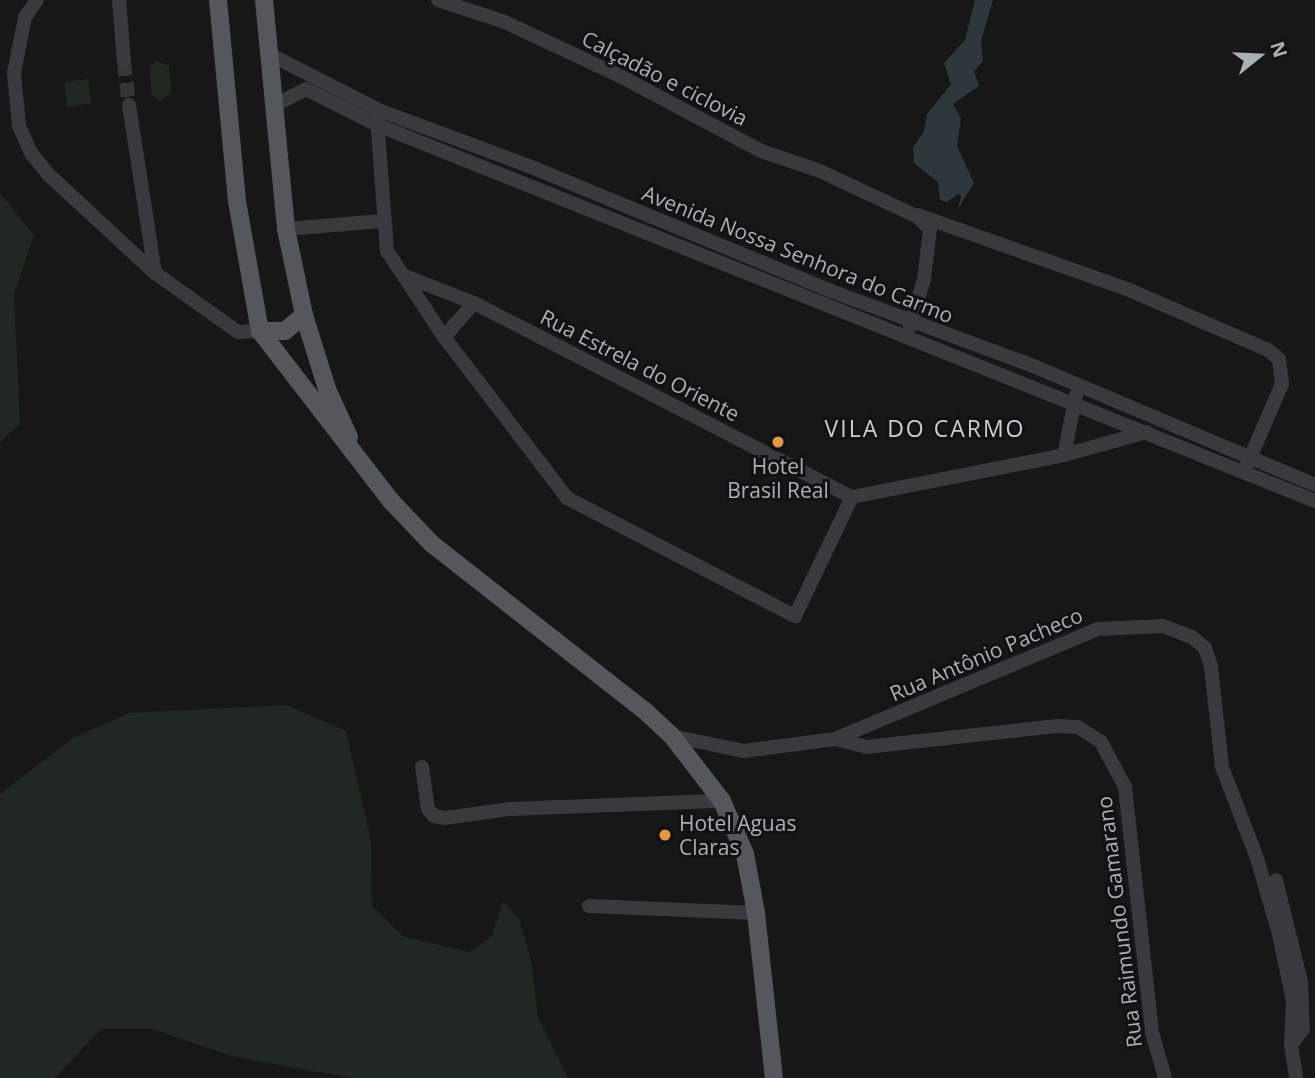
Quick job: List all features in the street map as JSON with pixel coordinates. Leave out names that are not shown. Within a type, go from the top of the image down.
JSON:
[{"type":"main road","points":[[218,0],[237,201],[260,331],[360,460],[432,544],[672,736],[722,801],[746,854],[756,912],[774,1078]]},
{"type":"main road","points":[[264,0],[286,229],[304,316],[327,389],[360,460]]},
{"type":"main road","points":[[260,331],[285,331],[304,316]]},
{"type":"street","points":[[37,0],[25,17],[16,50],[19,126],[31,153],[49,175],[155,273],[238,332],[260,331]]},
{"type":"street","points":[[119,0],[124,62]]},
{"type":"street","name":"Calçadão e ciclovia","points":[[438,0],[517,28],[622,77],[738,140],[820,171],[871,198]]},
{"type":"street","name":"Avenida Nossa Senhora do Carmo","points":[[269,54],[378,117],[534,168],[621,214]]},
{"type":"street","name":"Avenida Nossa Senhora do Carmo","points":[[273,106],[306,89],[378,117],[530,184],[621,214],[830,298],[908,339],[976,355],[1079,387],[1248,460],[1311,491]]},
{"type":"street","points":[[129,105],[155,273]]},
{"type":"street","points":[[378,117],[382,221],[387,251],[444,337],[567,498],[794,616],[852,497],[1064,455],[1146,433],[1153,418]]},
{"type":"street","points":[[530,184],[534,168]]},
{"type":"street","points":[[871,198],[918,217],[930,229],[924,279],[908,339]]},
{"type":"street","points":[[871,198],[1127,289],[1268,350],[1279,359],[1282,384],[1243,475]]},
{"type":"street","points":[[286,229],[382,221]]},
{"type":"street","name":"Rua Estrela do Oriente","points":[[405,276],[474,303],[852,497]]},
{"type":"street","name":"Avenida Nossa Senhora do Carmo","points":[[830,298],[912,321],[1072,403],[1243,475],[1311,491]]},
{"type":"street","points":[[444,337],[474,303]]},
{"type":"street","points":[[1064,455],[1072,403],[1079,387]]},
{"type":"street","name":"Rua Antônio Pacheco","points":[[835,739],[1098,629],[1163,626],[1192,637],[1205,648],[1211,667],[1222,767],[1257,858],[1279,934],[1293,1001],[1291,1045],[1296,1078]]},
{"type":"street","name":"Rua Raimundo Gamarano","points":[[672,736],[744,751],[835,739],[866,747],[1057,726],[1078,727],[1101,742],[1125,787],[1153,1040],[1165,1078]]},
{"type":"street","points":[[422,767],[428,809],[434,816],[445,818],[510,809],[722,801]]},
{"type":"street","name":"Rua Antônio Pacheco","points":[[1276,880],[1301,982],[1303,1029],[1291,1045]]},
{"type":"street","points":[[589,906],[756,912]]},
{"type":"shaded area","points":[[975,0],[993,0],[981,41],[983,61],[974,71],[979,86],[953,104],[961,119],[957,146],[974,183],[958,209],[961,196],[958,194],[947,202],[940,200],[938,182],[914,163],[913,148],[924,131],[927,114],[951,84],[944,63],[965,40]]},
{"type":"shaded area","points":[[157,61],[169,66],[171,93],[160,101],[152,95],[149,67]]},
{"type":"shaded area","points":[[88,79],[91,104],[67,107],[64,82]]},
{"type":"shaded area","points":[[0,193],[34,235],[14,294],[20,424],[0,442]]},
{"type":"shaded area","points":[[287,705],[346,731],[371,841],[372,906],[404,937],[470,952],[492,936],[503,901],[519,919],[531,959],[538,1017],[568,1078],[353,1078],[235,1057],[152,1029],[101,1029],[55,1078],[0,1078],[0,794],[73,738],[129,713]]},
{"type":"tunnel","points":[[124,62],[129,105]]},
{"type":"place","name":"Hotel Brasil Real","points":[[778,442]]},
{"type":"place","name":"Hotel Aguas Claras","points":[[665,835]]},
{"type":"district","name":"VILA DO CARMO","points":[[925,428]]}]
